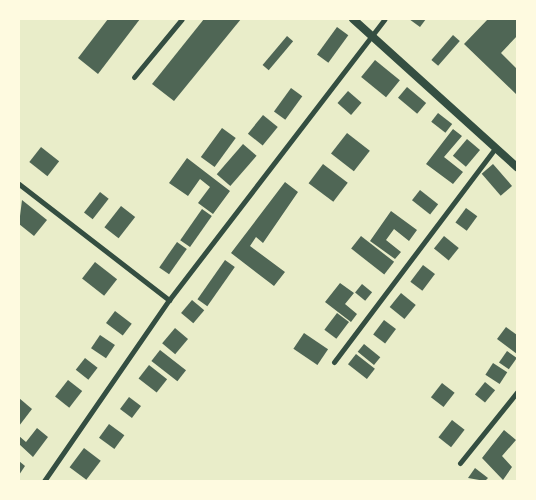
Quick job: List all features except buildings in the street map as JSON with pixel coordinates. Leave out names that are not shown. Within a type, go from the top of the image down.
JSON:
[{"type":"street","points":[[134,77],[182,19]]},
{"type":"street","points":[[353,19],[374,34],[517,167]]},
{"type":"street","points":[[44,481],[169,300],[385,19]]},
{"type":"street","points":[[334,362],[497,147]]},
{"type":"street","points":[[19,184],[169,300]]},
{"type":"street","points":[[460,463],[517,392]]}]
